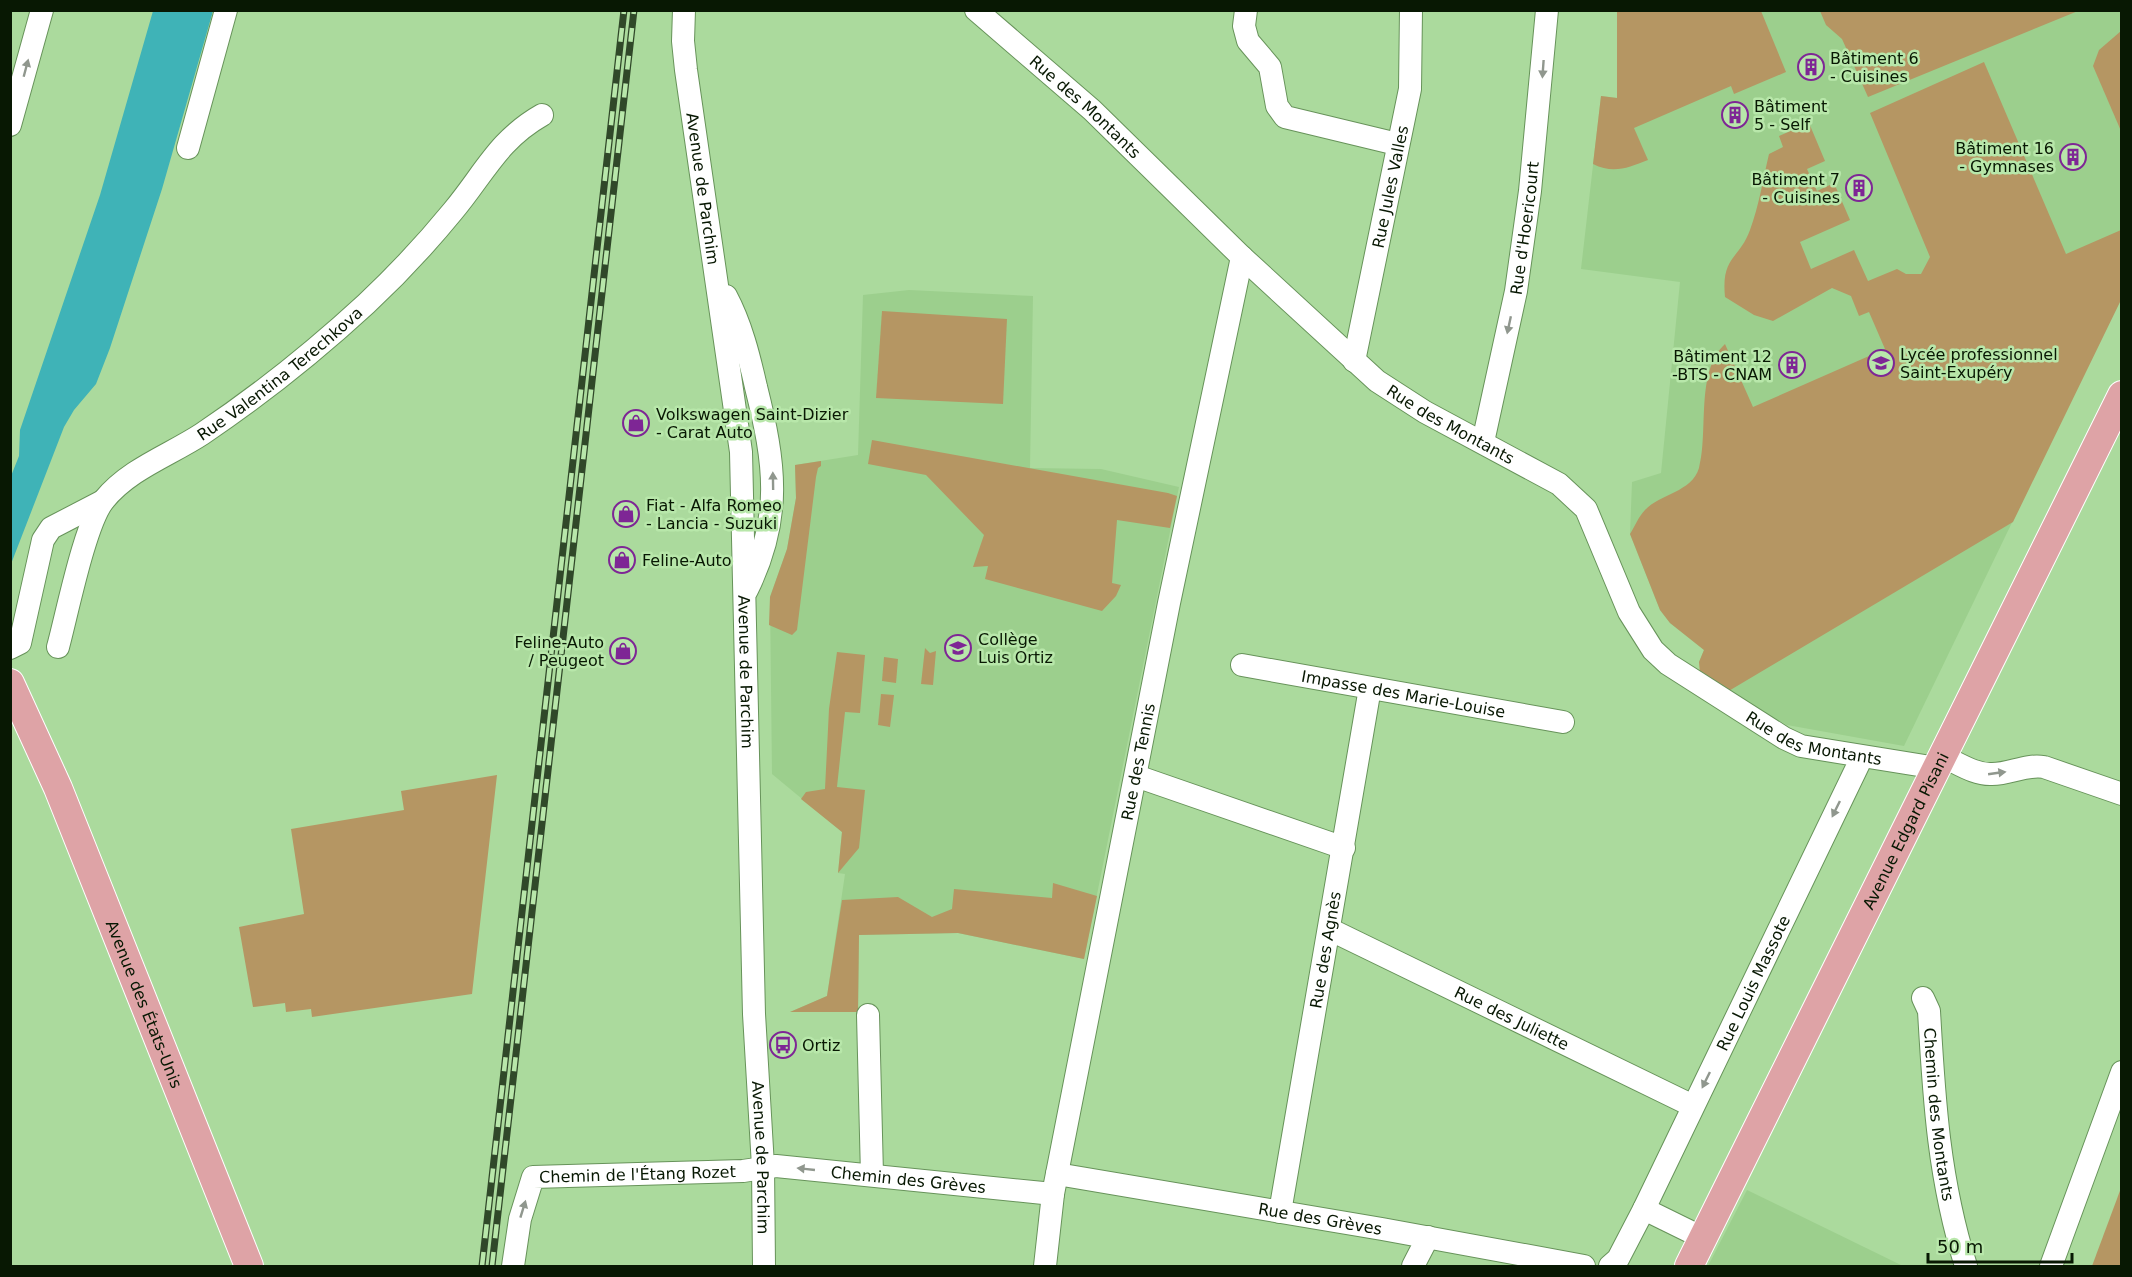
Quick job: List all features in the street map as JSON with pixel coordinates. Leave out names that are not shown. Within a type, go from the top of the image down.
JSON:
[{"type":"main road","name":"Avenue Edgard Pisani","points":[[1689,1266],[2121,395]]},
{"type":"main road","name":"Avenue des États-Unis","points":[[14,700],[58,788],[249,1266]]},
{"type":"street","points":[[10,124],[42,10]]},
{"type":"street","points":[[188,148],[226,10]]},
{"type":"street","name":"Avenue de Parchim","points":[[684,10],[683,42],[686,70],[741,452],[754,1002],[763,1166],[764,1266]]},
{"type":"street","name":"Rue des Montants","points":[[976,10],[1092,110],[1242,257],[1354,361],[1398,396],[1559,484],[1586,509],[1635,622],[1653,650],[1668,664],[1784,738],[1821,751],[1862,757],[1939,762],[1989,775],[2031,765],[2044,767],[2121,794]]},
{"type":"street","points":[[1246,10],[1244,26],[1248,41],[1270,67],[1277,106],[1285,117],[1397,144]]},
{"type":"street","name":"Rue Jules Valles","points":[[1354,361],[1410,89],[1411,10]]},
{"type":"street","name":"Rue d'Hoericourt","points":[[1482,442],[1516,291],[1530,191],[1547,10]]},
{"type":"street","name":"Rue Valentina Terechkova","points":[[58,647],[89,532],[103,501],[123,481],[201,435],[256,395],[365,305],[413,259],[455,209],[507,139],[542,116]]},
{"type":"street","name":"Rue des Tennis","points":[[1045,1266],[1055,1184],[1137,776],[1170,596],[1242,257]]},
{"type":"street","points":[[715,275],[732,306],[748,354],[767,433],[774,480],[769,531],[756,571],[743,597]]},
{"type":"street","points":[[10,648],[20,643],[42,540],[57,524],[103,501]]},
{"type":"street","name":"Impasse des Marie-Louise","points":[[1242,665],[1563,722]]},
{"type":"street","name":"Rue des Agnès","points":[[1280,1212],[1370,688]]},
{"type":"street","name":"Rue Louis Massote","points":[[1644,1209],[1862,757]]},
{"type":"street","points":[[1137,776],[1344,848]]},
{"type":"street","name":"Rue des Juliette","points":[[1330,930],[1693,1106]]},
{"type":"street","name":"Chemin des Montants","points":[[1923,998],[1929,1011],[1940,1158],[1948,1206],[1966,1266]]},
{"type":"street","points":[[868,1014],[872,1175]]},
{"type":"street","points":[[2051,1266],[2121,1072]]},
{"type":"street","name":"Chemin des Grèves","points":[[763,1166],[872,1175],[1055,1184]]},
{"type":"street","name":"Chemin de l'Étang Rozet","points":[[513,1266],[520,1219],[532,1177],[743,1171],[763,1166]]},
{"type":"street","name":"Rue des Grèves","points":[[1055,1184],[1280,1212],[1584,1266]]},
{"type":"street","points":[[1610,1266],[1618,1259],[1644,1209],[1703,1238]]},
{"type":"street","points":[[1413,1266],[1428,1237]]},
{"type":"shaded area","points":[[1820,10],[2078,11],[1868,97],[1842,39],[1826,25]]},
{"type":"shaded area","points":[[1617,11],[1761,11],[1786,72],[1734,94],[1731,86],[1634,128],[1648,160],[1621,169],[1600,167],[1593,164],[1601,96],[1617,98]]},
{"type":"shaded area","name":"Lycée professionnel Saint-Exupéry","points":[[1618,11],[2121,11],[2121,297],[1904,746],[1787,725],[1727,692],[1699,662],[1704,650],[1670,623],[1660,610],[1630,534],[1632,482],[1661,473],[1680,282],[1581,269],[1601,96],[1617,98]]},
{"type":"shaded area","points":[[2121,31],[2121,131],[2093,66],[2099,50]]},
{"type":"shaded area","points":[[1984,62],[2066,254],[2121,230],[2121,300],[2013,522],[1727,692],[1700,674],[1699,662],[1704,650],[1670,623],[1660,610],[1630,534],[1645,510],[1683,488],[1695,476],[1699,468],[1706,386],[1716,356],[1725,344],[1753,407],[1885,349],[1869,312],[1859,316],[1851,296],[1832,288],[1773,321],[1754,315],[1725,297],[1724,284],[1728,266],[1746,240],[1750,230],[1769,154],[1783,147],[1779,136],[1809,123],[1825,161],[1807,169],[1817,191],[1834,183],[1850,220],[1800,242],[1811,269],[1854,250],[1868,281],[1897,269],[1906,274],[1921,274],[1930,257],[1870,113]]},
{"type":"shaded area","name":"Collège Luis Ortiz","points":[[909,290],[1033,296],[1030,468],[1101,469],[1179,487],[1084,959],[958,933],[859,935],[858,1012],[790,1012],[827,996],[845,874],[838,873],[842,832],[772,774],[770,597],[787,549],[796,498],[795,465],[858,455],[863,295]]},
{"type":"shaded area","points":[[882,311],[1007,319],[1003,404],[876,398]]},
{"type":"shaded area","points":[[872,440],[1168,493],[1177,496],[1170,528],[1117,520],[1112,583],[1121,585],[1116,596],[1102,611],[985,579],[988,566],[973,567],[984,535],[926,475],[868,464]]},
{"type":"shaded area","points":[[821,461],[816,477],[797,630],[792,635],[769,625],[770,597],[787,549],[796,498],[795,465]]},
{"type":"shaded area","points":[[925,648],[930,653],[936,651],[933,685],[921,684]]},
{"type":"shaded area","points":[[837,652],[865,655],[860,713],[845,712],[837,787],[865,790],[859,848],[838,873],[842,832],[801,799],[806,792],[825,789],[829,709]]},
{"type":"shaded area","points":[[884,657],[898,659],[896,683],[882,681]]},
{"type":"shaded area","points":[[881,694],[894,695],[890,727],[878,725]]},
{"type":"shaded area","points":[[497,775],[472,994],[312,1017],[311,1009],[286,1012],[285,1003],[253,1007],[239,927],[304,914],[291,829],[404,810],[401,791]]},
{"type":"shaded area","points":[[1053,883],[1097,896],[1084,959],[958,933],[859,935],[858,1012],[790,1012],[827,996],[842,900],[898,897],[932,917],[952,909],[954,889],[1052,898]]},
{"type":"shaded area","points":[[2121,1188],[2121,1266],[2092,1266]]},
{"type":"shaded area","points":[[1747,1190],[1903,1266],[1708,1266]]},
{"type":"water","points":[[153,11],[213,11],[162,189],[110,348],[96,384],[74,410],[64,427],[11,564],[11,476],[19,456],[20,430],[100,195]]},
{"type":"railway","points":[[482,1266],[624,10]]},
{"type":"railway","points":[[492,1266],[634,10]]},
{"type":"place","name":"Bâtiment 6 - Cuisines","points":[[1811,67]]},
{"type":"place","name":"Bâtiment 5 - Self","points":[[1735,115]]},
{"type":"place","name":"Bâtiment 16 - Gymnases","points":[[2073,157]]},
{"type":"place","name":"Bâtiment 7 - Cuisines","points":[[1859,188]]},
{"type":"place","name":"Lycée professionnel Saint-Exupéry","points":[[1881,363]]},
{"type":"place","name":"Bâtiment 12 -BTS - CNAM","points":[[1792,365]]},
{"type":"place","name":"Volkswagen Saint-Dizier - Carat Auto","points":[[636,423]]},
{"type":"place","name":"Fiat - Alfa Romeo - Lancia - Suzuki","points":[[626,514]]},
{"type":"place","name":"Feline-Auto","points":[[622,560]]},
{"type":"place","name":"Collège Luis Ortiz","points":[[958,648]]},
{"type":"place","name":"Feline-Auto / Peugeot","points":[[623,651]]},
{"type":"place","name":"Ortiz","points":[[783,1045]]}]
